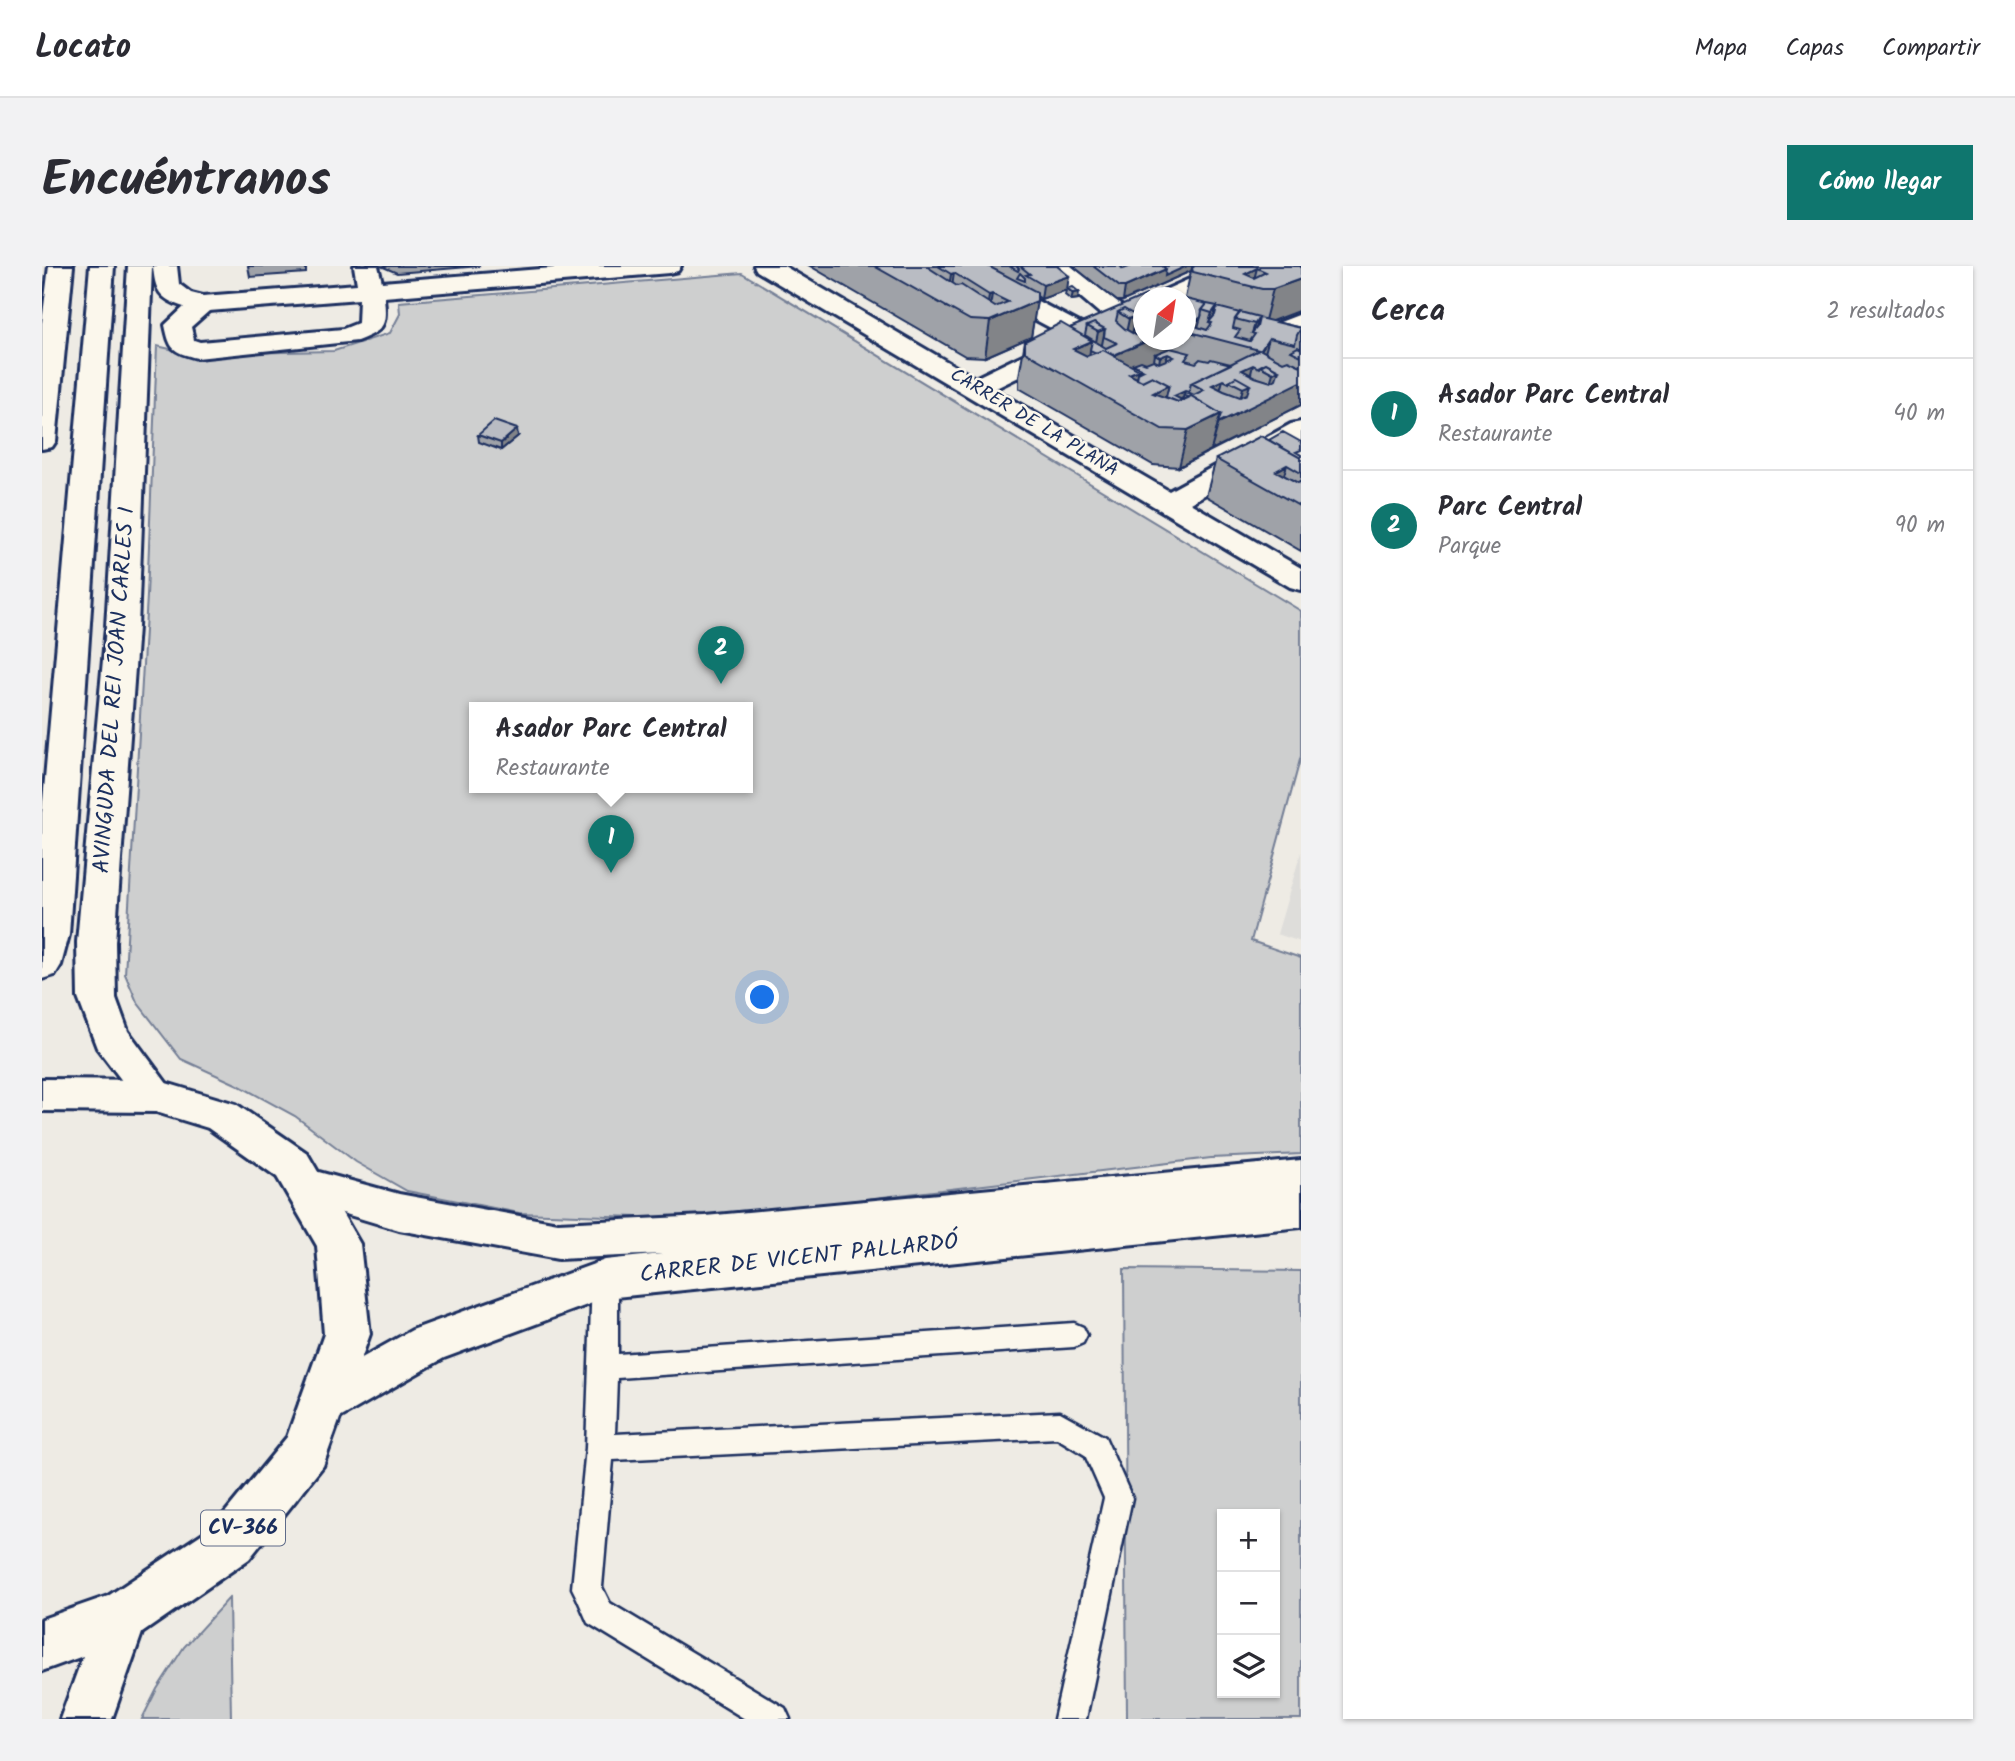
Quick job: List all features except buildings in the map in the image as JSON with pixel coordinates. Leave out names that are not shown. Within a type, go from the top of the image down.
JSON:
[{"type":"street","points":[[42,441],[48,321],[61,266]]},
{"type":"street","name":"AVINGUDA DEL REI JOAN CARLES I","points":[[42,965],[50,935],[102,266]]},
{"type":"street","name":"AVINGUDA DEL REI JOAN CARLES I","points":[[140,266],[122,627],[96,956],[97,998],[111,1037],[156,1096]]},
{"type":"street","points":[[165,266],[167,287],[183,298],[202,304],[369,278],[669,266]]},
{"type":"street","name":"CARRER DE LA PLANA","points":[[766,266],[1301,581]]},
{"type":"street","points":[[953,266],[1083,335]]},
{"type":"street","points":[[1056,266],[1132,313]]},
{"type":"street","points":[[1192,287],[1239,266]]},
{"type":"street","points":[[202,304],[178,325],[181,344],[197,350],[348,336],[370,327],[374,314],[369,278]]},
{"type":"street","points":[[974,388],[1132,313]]},
{"type":"street","points":[[1266,336],[1301,322]]},
{"type":"street","points":[[1239,329],[1301,346]]},
{"type":"street","points":[[1169,503],[1301,430]]},
{"type":"street","name":"CV-366","points":[[42,1095],[156,1096],[222,1116],[292,1165],[338,1244],[347,1334],[306,1450],[232,1542],[123,1616],[42,1645]]},
{"type":"street","name":"CARRER DE VICENT PALLARDÓ","points":[[303,1185],[399,1212],[558,1241],[705,1234],[1301,1177]]},
{"type":"street","name":"CARRER DE VICENT PALLARDÓ","points":[[323,1404],[428,1344],[605,1279],[1301,1209]]},
{"type":"street","points":[[86,1719],[123,1616]]},
{"type":"lane","points":[[605,1279],[600,1448],[587,1588],[599,1613],[774,1719]]},
{"type":"lane","points":[[604,1367],[1074,1335]]},
{"type":"lane","points":[[600,1448],[1060,1425],[1095,1447],[1118,1497],[1070,1719]]},
{"type":"shaded area","points":[[742,273],[1301,611],[1301,756],[1251,941],[1301,958],[1301,1154],[1211,1158],[697,1219],[519,1213],[407,1191],[356,1162],[295,1116],[238,1085],[181,1059],[137,1002],[125,974],[147,596],[157,346],[192,354],[334,351],[390,333],[400,314],[399,302]]},
{"type":"shaded area","points":[[1301,852],[1301,942],[1277,934]]},
{"type":"shaded area","points":[[1124,1269],[1301,1271],[1301,1719],[1127,1719]]},
{"type":"shaded area","points":[[229,1598],[231,1719],[142,1719],[157,1689],[184,1647]]},
{"type":"place","name":"Parc Central","points":[[721,684]]},
{"type":"place","name":"Asador Parc Central","points":[[611,873]]}]
